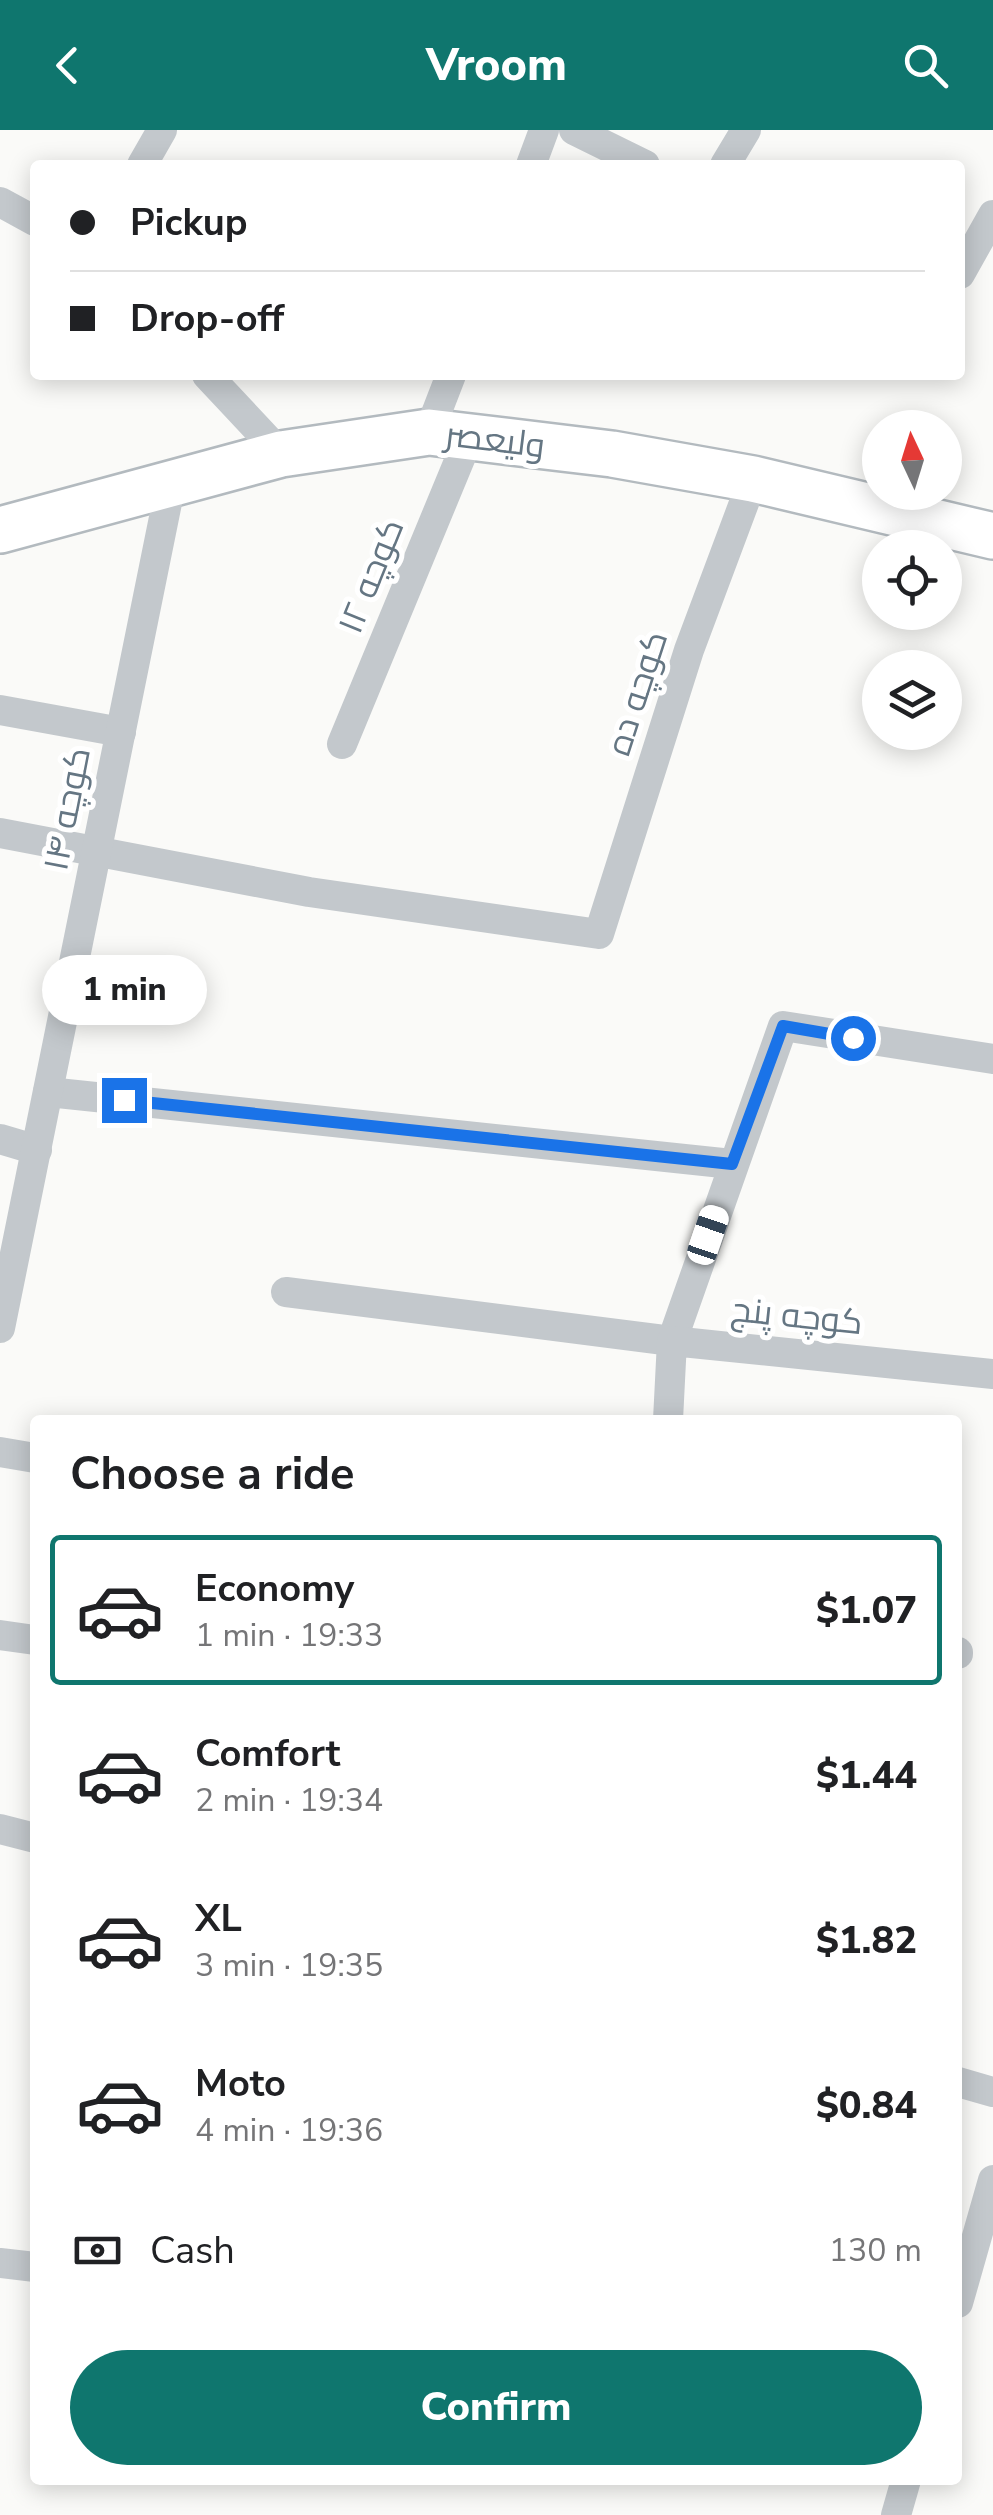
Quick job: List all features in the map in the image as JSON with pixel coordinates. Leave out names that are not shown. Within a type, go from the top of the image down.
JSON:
[{"type":"street","points":[[145,160],[162,130]]},
{"type":"street","points":[[533,160],[544,130]]},
{"type":"street","points":[[574,130],[635,160]]},
{"type":"street","points":[[728,160],[746,130]]},
{"type":"street","points":[[0,202],[30,218]]},
{"type":"street","points":[[965,265],[993,216]]},
{"type":"street","points":[[212,380],[281,454]]},
{"type":"street","points":[[449,434],[452,380]]},
{"type":"street","name":"ولیعصر","points":[[0,530],[281,454],[449,434],[612,454],[753,479],[993,536]]},
{"type":"street","name":"کوچه ۱۲","points":[[342,744],[449,434]]},
{"type":"street","name":"کوچه ده","points":[[97,851],[309,892],[599,934],[690,650],[753,479]]},
{"type":"street","name":"کوچه ۱۴","points":[[0,1328],[171,483]]},
{"type":"street","points":[[0,710],[121,732]]},
{"type":"street","points":[[0,833],[97,851]]},
{"type":"street","points":[[668,1415],[672,1341],[783,1026],[993,1060]]},
{"type":"street","points":[[48,1092],[732,1164]]},
{"type":"street","points":[[0,1139],[37,1150]]},
{"type":"street","name":"کوچه پنج","points":[[286,1292],[672,1341],[993,1374]]},
{"type":"street","points":[[0,1452],[30,1457]]},
{"type":"street","points":[[0,1636],[30,1639]]},
{"type":"street","points":[[0,1828],[30,1837]]},
{"type":"street","points":[[962,2083],[993,2092]]},
{"type":"street","points":[[962,2289],[993,2180]]},
{"type":"street","points":[[0,2264],[30,2267]]},
{"type":"street","points":[[896,2515],[905,2485]]},
{"type":"route","points":[[124,1100],[732,1164],[783,1026],[853,1038]]}]
